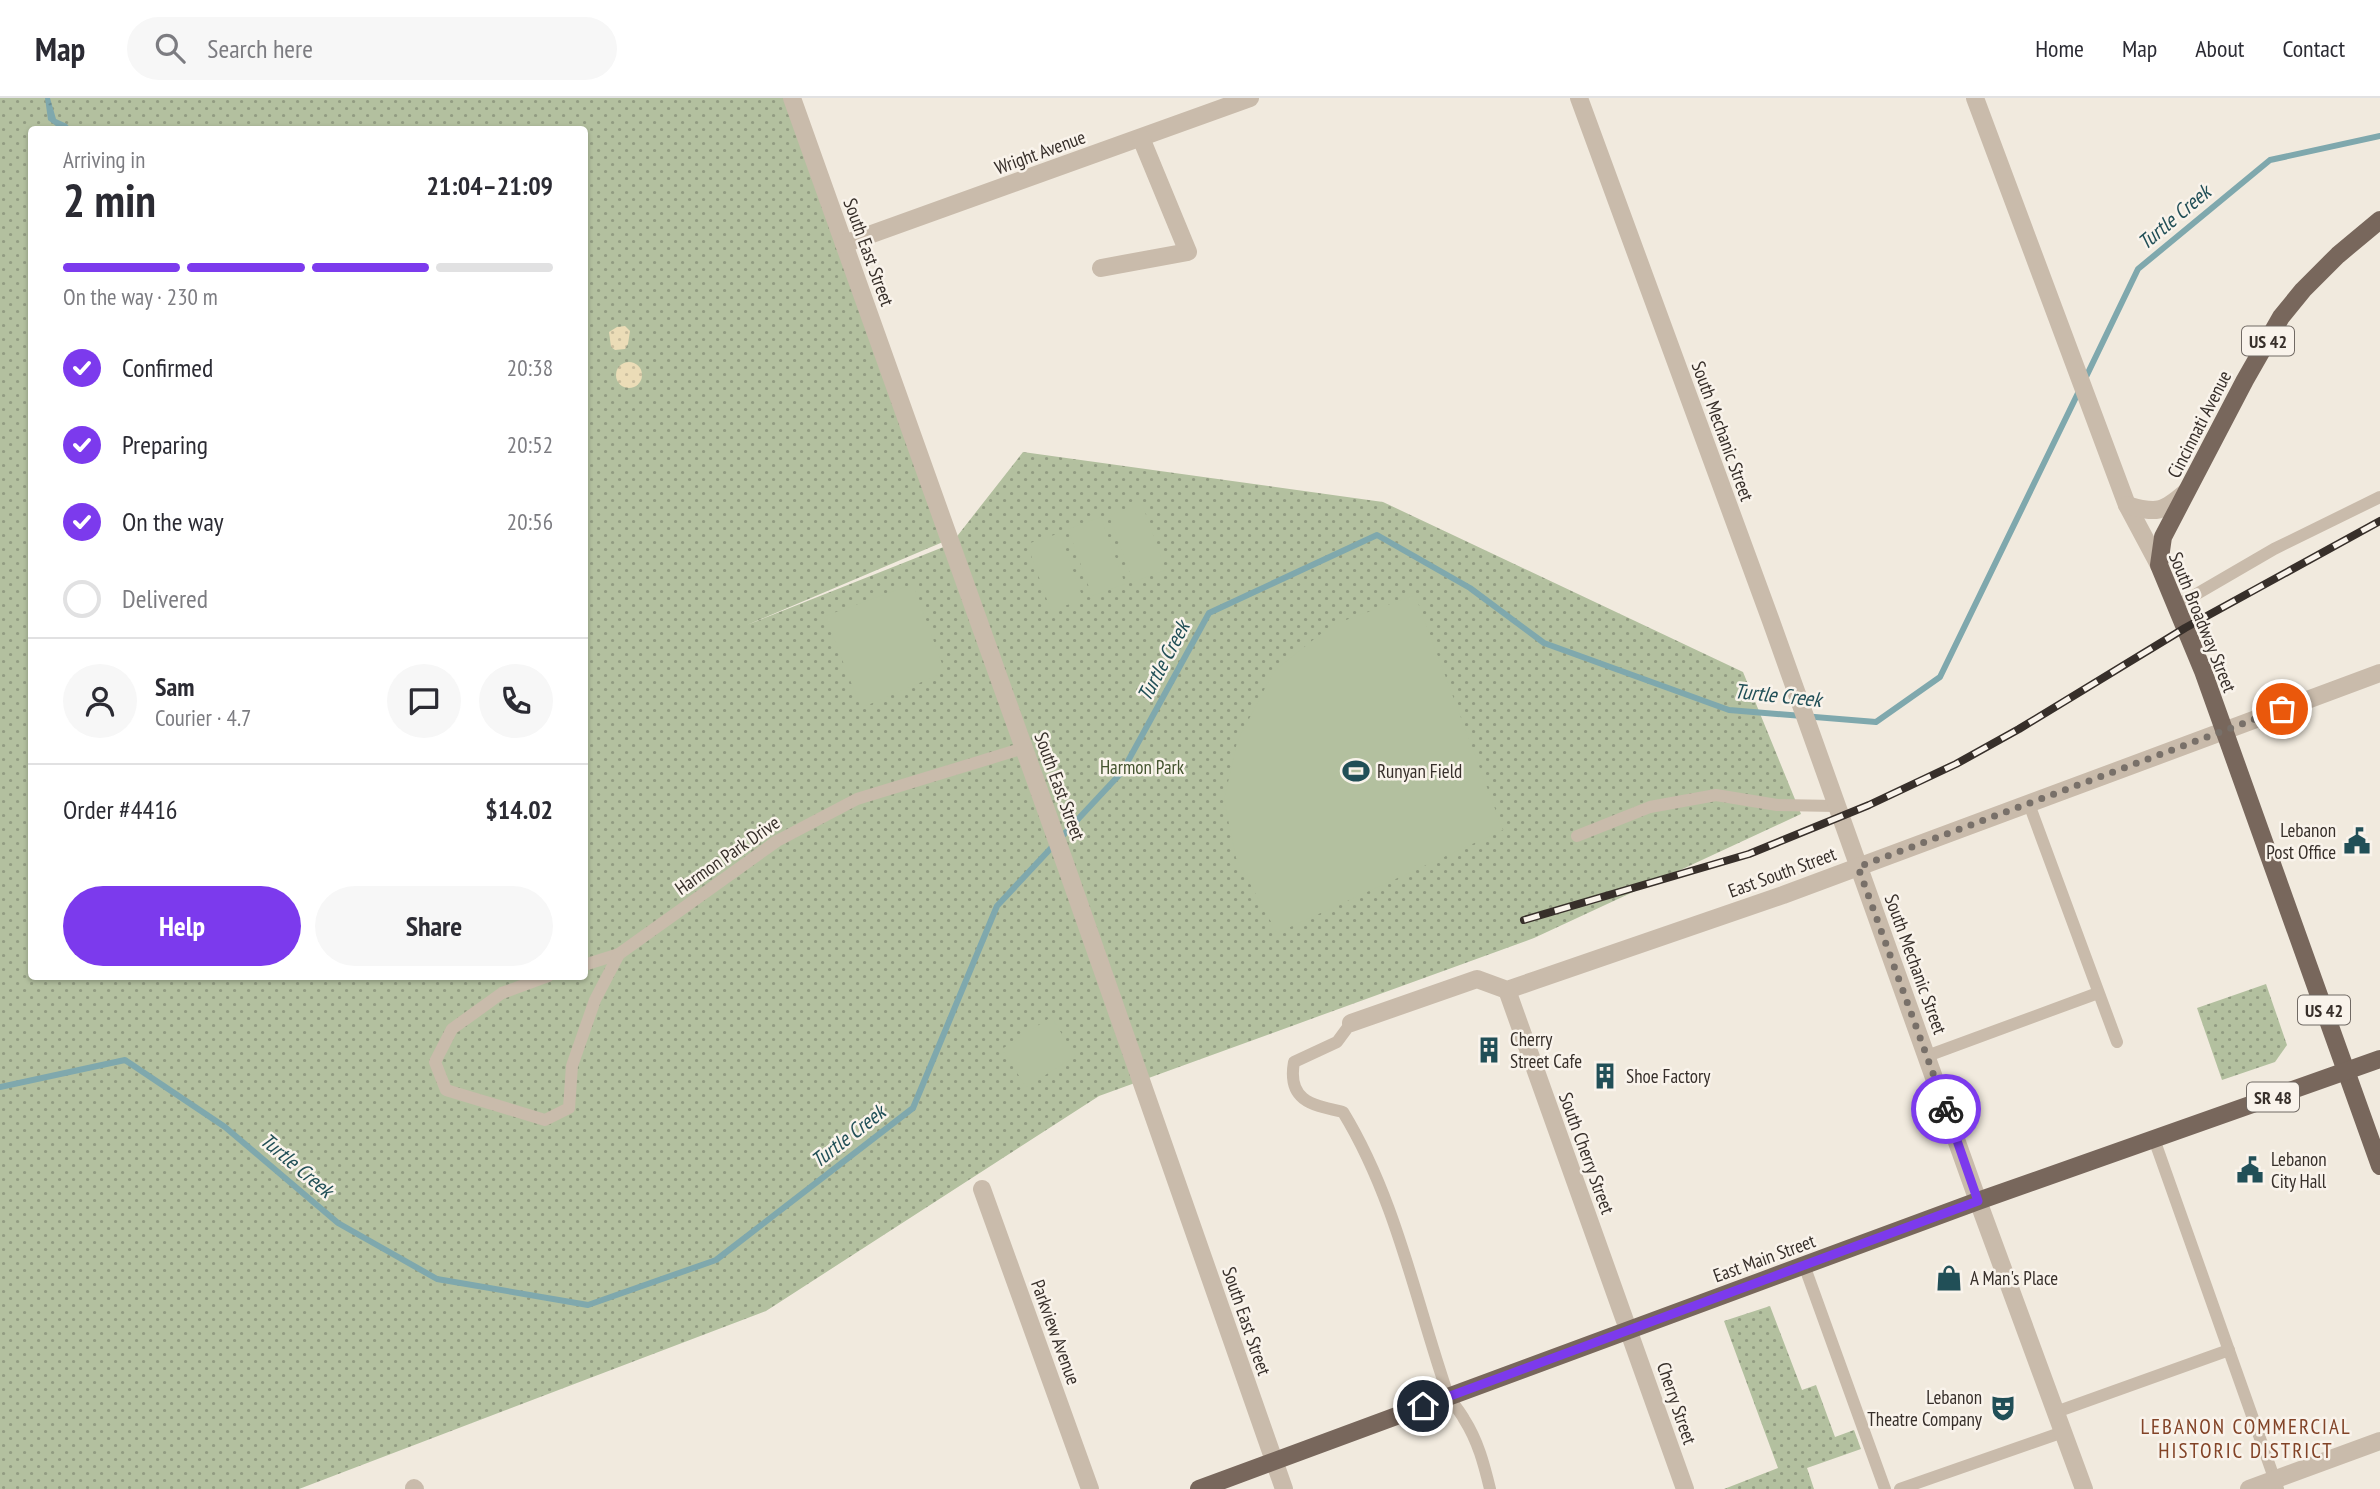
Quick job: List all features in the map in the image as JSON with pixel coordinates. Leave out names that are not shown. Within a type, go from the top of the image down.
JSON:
[{"type":"main road","name":"Cincinnati Avenue","points":[[2159,565],[2163,537],[2281,317],[2337,255],[2380,220]]},
{"type":"main road","name":"South Broadway Street","points":[[2159,565],[2224,731],[2380,1166]]},
{"type":"main road","name":"East Main Street","points":[[1199,1489],[1978,1201],[2380,1059]]},
{"type":"street","name":"South East Street","points":[[792,98],[1284,1489]]},
{"type":"street","name":"Wright Avenue","points":[[844,244],[1250,98]]},
{"type":"street","name":"South Mechanic Street","points":[[1579,98],[2084,1489]]},
{"type":"street","name":"South Broadway Street","points":[[1975,98],[2127,505],[2159,565]]},
{"type":"street","points":[[1101,268],[1188,252],[1141,138]]},
{"type":"street","points":[[2127,505],[2154,512],[2169,507],[2190,488]]},
{"type":"street","name":"East South Street","points":[[1507,989],[1858,867],[2380,673]]},
{"type":"street","points":[[1351,1023],[1477,979],[1507,989]]},
{"type":"street","name":"South Cherry Street","points":[[1507,989],[1629,1330]]},
{"type":"street","name":"Parkview Avenue","points":[[982,1189],[1090,1489]]},
{"type":"street","name":"Cherry Street","points":[[1629,1330],[1685,1489]]},
{"type":"street","points":[[2249,1489],[2277,1484],[2380,1441]]},
{"type":"lane","points":[[2176,606],[2274,549],[2380,497]]},
{"type":"lane","name":"Harmon Park Drive","points":[[619,954],[777,841],[845,805],[1024,748]]},
{"type":"lane","points":[[1577,836],[1650,807],[1716,795],[1777,805],[1837,806]]},
{"type":"lane","points":[[2029,804],[2117,1042]]},
{"type":"lane","points":[[588,964],[619,954]]},
{"type":"lane","points":[[537,980],[502,993],[452,1029],[435,1062],[446,1090],[545,1120],[569,1108],[572,1066],[595,1000],[619,954]]},
{"type":"lane","points":[[1927,1056],[2098,993]]},
{"type":"lane","points":[[1351,1023],[1337,1042],[1294,1062],[1291,1078],[1300,1097],[1316,1106],[1343,1111],[1364,1146],[1403,1249],[1448,1396],[1464,1418],[1480,1450],[1490,1489]]},
{"type":"lane","points":[[2154,1139],[2277,1484]]},
{"type":"lane","points":[[1804,1265],[1885,1489]]},
{"type":"lane","points":[[2056,1412],[2229,1350]]},
{"type":"lane","points":[[1900,1489],[2063,1433]]},
{"type":"green space","name":"Harmon Park","points":[[0,98],[792,98],[950,539],[747,625],[951,544],[1023,452],[1383,502],[1743,672],[1801,814],[1534,938],[1099,1096],[766,1311],[299,1489],[0,1489]]},
{"type":"green space","points":[[1142,504],[1166,570],[1133,582],[1109,515]]},
{"type":"green space","points":[[1101,517],[1125,584],[1092,596],[1068,529]]},
{"type":"green space","points":[[1060,533],[1083,599],[1051,611],[1027,544]]},
{"type":"green space","points":[[913,584],[945,672],[861,708],[825,616]]},
{"type":"green space","name":"Runyan Field","points":[[1415,595],[1503,830],[1277,933],[1236,858],[1224,800],[1237,742],[1274,671],[1332,625]]},
{"type":"green space","points":[[2266,984],[2287,1045],[2275,1062],[2222,1080],[2197,1008]]},
{"type":"green space","points":[[1051,1017],[1076,1056],[1026,1087],[1002,1049]]},
{"type":"green space","points":[[1770,1306],[1802,1390],[1816,1385],[1835,1437],[1854,1430],[1861,1449],[1807,1468],[1814,1489],[1724,1489],[1778,1468],[1724,1321]]},
{"type":"sand","points":[[625,326],[630,331],[628,344],[625,349],[615,350],[611,347],[609,332]]},
{"type":"sand","points":[[629,362],[639,365],[642,375],[639,385],[629,388],[619,385],[616,375],[619,365]]},
{"type":"water","points":[[45,98],[50,98],[56,119],[69,126],[56,126],[48,120]]},
{"type":"waterway","name":"Turtle Creek","points":[[2085,379],[2138,269],[2270,160],[2380,136]]},
{"type":"waterway","name":"Turtle Creek","points":[[0,1087],[125,1060],[225,1127],[338,1223],[437,1279],[588,1305],[716,1260],[913,1108],[997,906],[1122,772],[1209,613],[1377,535],[1470,588],[1544,643],[1729,710],[1876,722],[1940,677],[2080,389]]},
{"type":"railway","points":[[1524,920],[1749,854],[1869,805],[1956,764],[2019,729],[2185,628],[2380,521]]},
{"type":"way so far","points":[[1946,1109],[1858,867],[2282,709]]},
{"type":"place","name":"Runyan Field","points":[[1356,771]]},
{"type":"place","name":"Lebanon Post Office","points":[[2357,841]]},
{"type":"place","name":"Cherry Street Cafe","points":[[1489,1050]]},
{"type":"place","name":"Shoe Factory","points":[[1605,1076]]},
{"type":"place","name":"Lebanon City Hall","points":[[2250,1170]]},
{"type":"place","name":"A Man's Place","points":[[1949,1278]]},
{"type":"place","name":"Lebanon Theatre Company","points":[[2003,1408]]},
{"type":"district","name":"LEBANON COMMERCIAL HISTORIC DISTRICT","points":[[2246,1438]]},
{"type":"route","points":[[1423,1406],[1978,1201],[1946,1109]]}]
